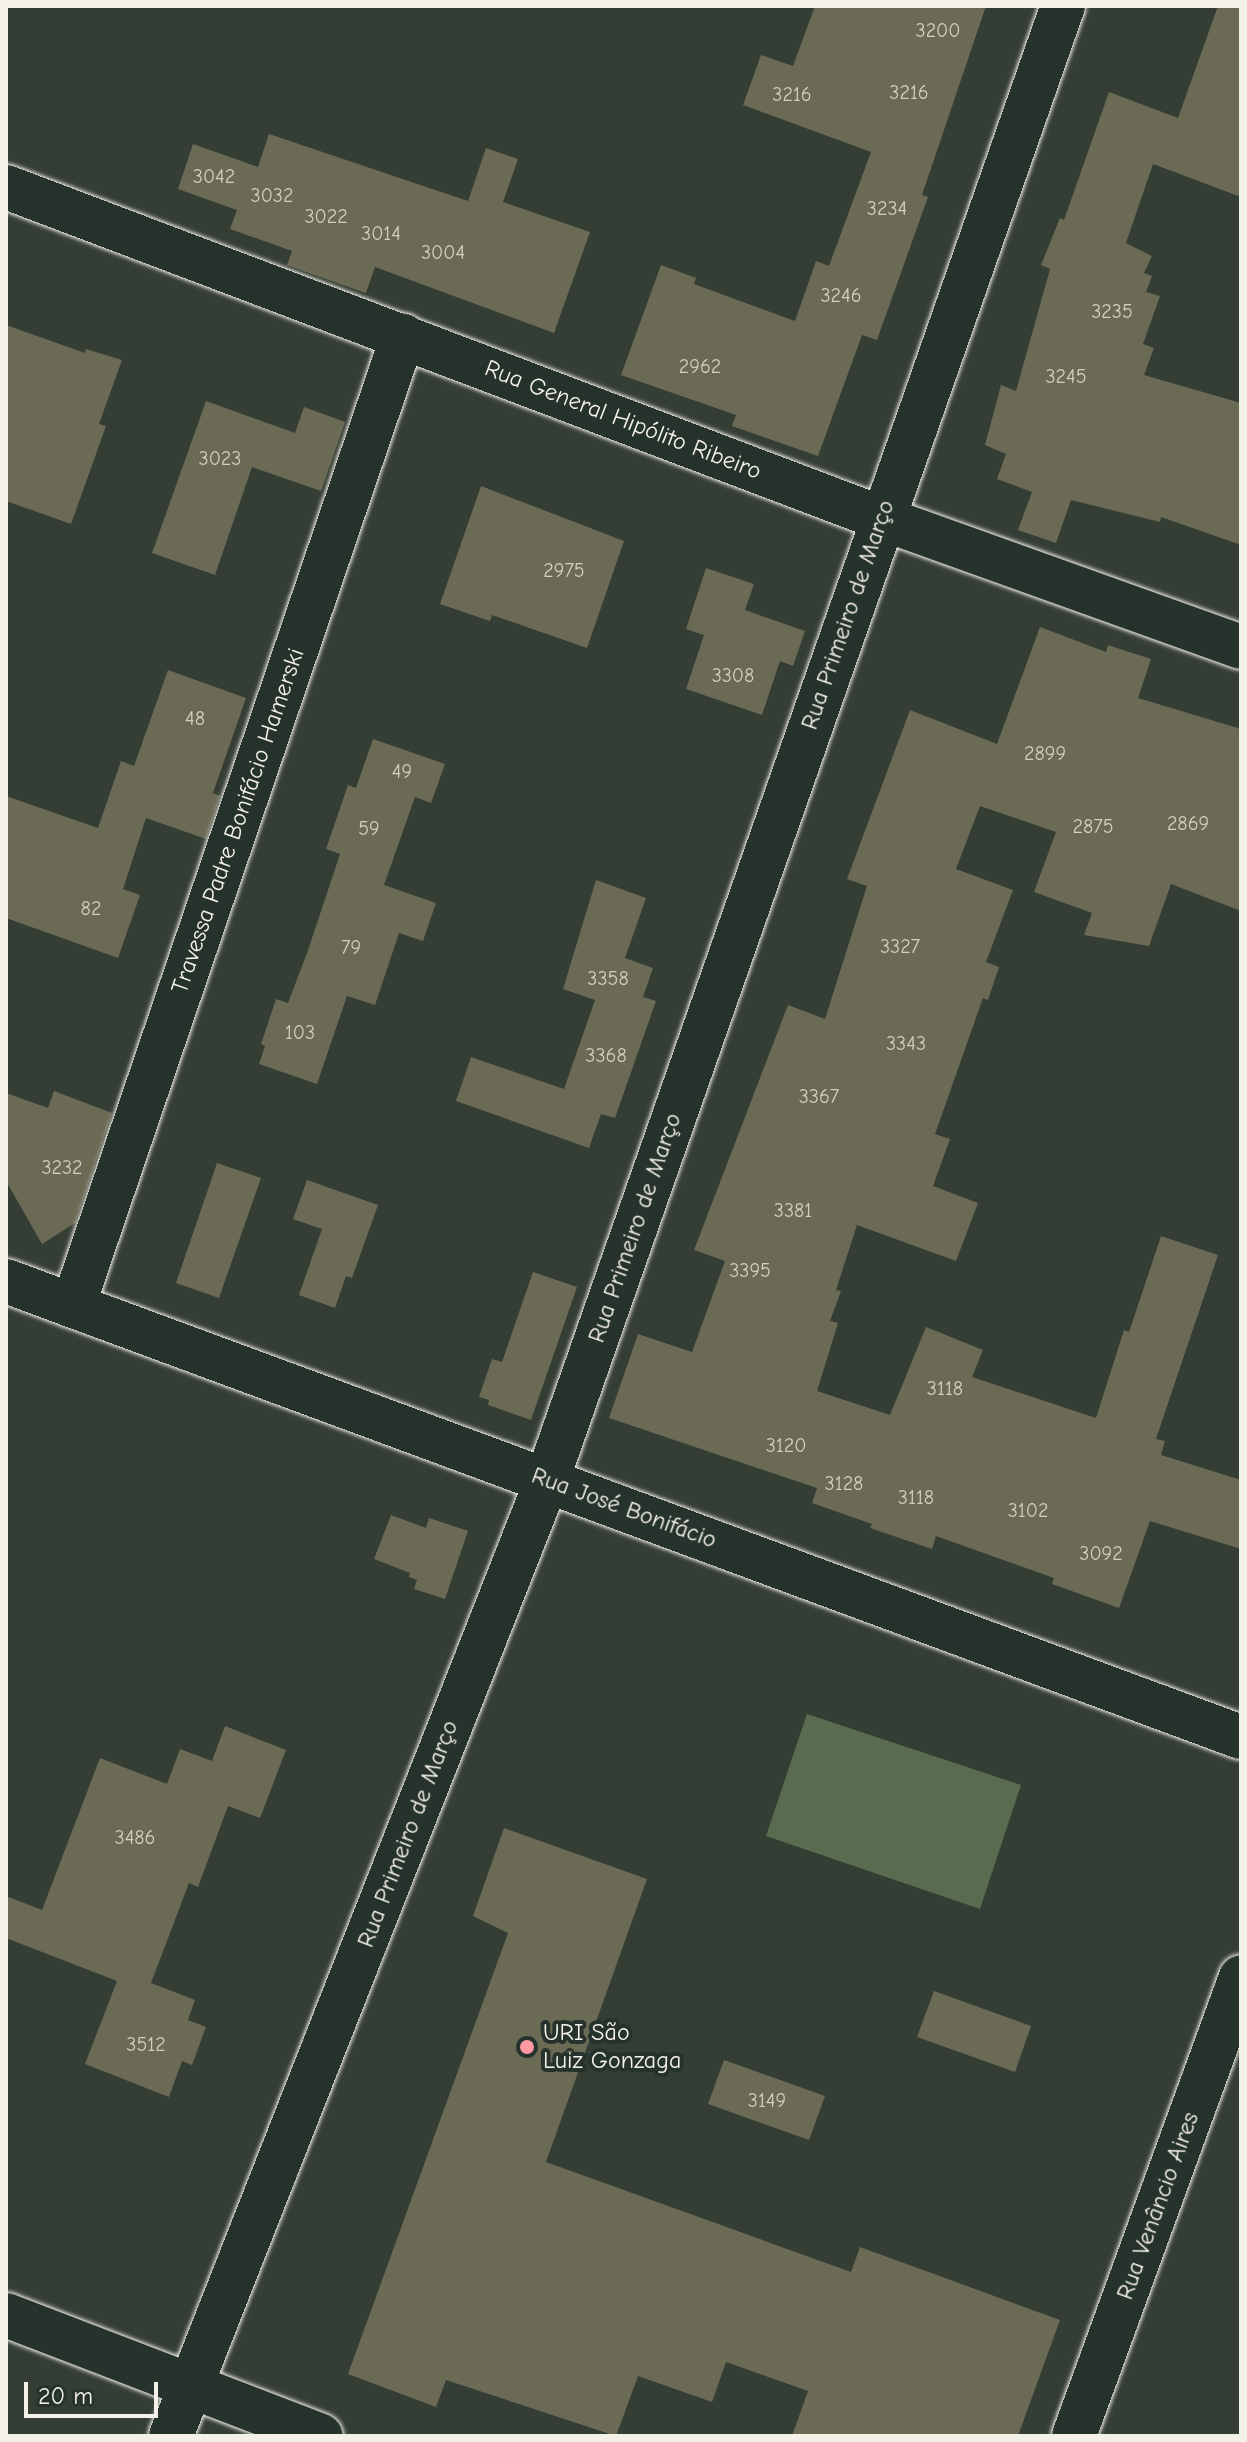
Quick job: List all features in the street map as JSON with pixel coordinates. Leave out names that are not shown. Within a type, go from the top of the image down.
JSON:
[{"type":"street","name":"Rua Primeiro de Março","points":[[171,2436],[547,1480],[881,518],[1063,6]]},
{"type":"street","name":"Rua General Hipólito Ribeiro","points":[[6,187],[881,518],[1241,647]]},
{"type":"street","name":"Travessa Padre Bonifácio Hamerski","points":[[73,1306],[403,336]]},
{"type":"street","name":"Rua José Bonifácio","points":[[6,1281],[1241,1737]]},
{"type":"street","name":"Rua Venâncio Aires","points":[[1074,2436],[1241,1977]]},
{"type":"street","points":[[6,2315],[321,2436]]},
{"type":"green space","points":[[807,1714],[1021,1785],[980,1909],[766,1836]]},
{"type":"building","points":[[815,6],[986,6],[922,195],[928,197],[877,340],[862,335],[818,456],[732,426],[736,415],[621,375],[661,265],[696,278],[694,284],[795,321],[816,261],[829,266],[871,152],[743,105],[761,55],[793,66]]},
{"type":"building","points":[[1218,6],[1241,6],[1241,197],[1153,164],[1126,243],[1152,256],[1144,273],[1152,276],[1146,292],[1160,296],[1143,344],[1154,348],[1144,375],[1241,403],[1241,545],[1161,517],[1160,522],[1071,500],[1056,543],[1018,530],[1032,492],[997,479],[1006,454],[985,445],[1001,385],[1016,391],[1050,269],[1041,265],[1060,218],[1064,220],[1109,92],[1178,118]]},
{"type":"building","points":[[269,134],[468,201],[486,148],[518,159],[503,202],[590,232],[554,333],[375,267],[366,293],[287,265],[292,251],[230,229],[237,210],[178,189],[193,144],[258,167]]},
{"type":"building","points":[[6,325],[85,353],[86,349],[122,360],[99,424],[106,426],[71,524],[6,501]]},
{"type":"building","points":[[206,401],[295,433],[304,407],[345,422],[321,491],[252,467],[215,575],[152,553]]},
{"type":"building","points":[[481,486],[624,541],[587,648],[492,615],[490,621],[440,604]]},
{"type":"building","points":[[706,568],[754,584],[745,610],[805,631],[793,666],[780,661],[762,715],[686,689],[704,635],[686,629]]},
{"type":"building","points":[[1040,627],[1106,652],[1108,645],[1151,659],[1138,698],[1241,729],[1241,911],[1171,884],[1149,946],[1084,935],[1092,913],[1034,892],[1056,832],[980,806],[956,869],[1013,890],[986,962],[999,967],[988,1000],[983,998],[935,1134],[950,1139],[933,1186],[978,1203],[956,1261],[857,1225],[836,1290],[841,1291],[830,1321],[838,1323],[817,1391],[890,1415],[926,1327],[983,1350],[972,1377],[1096,1418],[1124,1330],[1129,1332],[1161,1236],[1218,1255],[1156,1439],[1165,1441],[1161,1455],[1241,1480],[1241,1549],[1150,1521],[1119,1608],[1052,1584],[1054,1578],[936,1536],[932,1549],[870,1528],[872,1524],[812,1503],[817,1488],[609,1418],[638,1334],[692,1352],[725,1261],[694,1250],[788,1005],[825,1019],[867,886],[847,879],[910,710],[997,744]]},
{"type":"building","points":[[168,670],[246,698],[213,793],[220,796],[206,839],[146,818],[123,889],[140,895],[118,958],[6,918],[6,796],[98,828],[121,761],[134,766]]},
{"type":"building","points":[[373,739],[445,764],[431,803],[415,797],[384,885],[436,903],[423,941],[399,933],[375,1005],[347,996],[317,1084],[259,1064],[265,1046],[261,1044],[276,999],[288,1003],[307,953],[340,854],[326,849],[348,785],[356,788]]},
{"type":"building","points":[[596,880],[646,898],[625,958],[653,968],[643,997],[656,1001],[615,1118],[601,1114],[589,1148],[456,1101],[471,1057],[564,1089],[595,1000],[563,989]]},
{"type":"building","points":[[54,1091],[112,1113],[75,1223],[42,1244],[6,1181],[6,1093],[48,1108]]},
{"type":"building","points":[[217,1163],[261,1178],[219,1298],[176,1283]]},
{"type":"building","points":[[307,1180],[378,1205],[352,1278],[346,1276],[335,1308],[299,1295],[322,1229],[293,1219]]},
{"type":"building","points":[[533,1272],[577,1287],[531,1420],[488,1405],[489,1400],[479,1397],[492,1359],[502,1362]]},
{"type":"building","points":[[391,1515],[426,1528],[429,1518],[468,1531],[445,1599],[414,1589],[417,1580],[409,1577],[410,1573],[374,1559]]},
{"type":"building","points":[[225,1726],[286,1750],[260,1818],[228,1806],[198,1887],[189,1883],[151,1983],[195,2000],[188,2020],[206,2027],[192,2065],[182,2061],[169,2097],[85,2064],[117,1981],[6,1938],[6,1896],[42,1910],[100,1758],[167,1784],[180,1749],[212,1761]]},
{"type":"building","name":"URI São Luiz Gonzaga","points":[[504,1828],[647,1879],[546,2162],[851,2272],[860,2247],[1060,2320],[1018,2436],[792,2436],[808,2391],[726,2362],[712,2402],[638,2376],[616,2436],[446,2380],[436,2407],[348,2374],[508,1933],[473,1916]]},
{"type":"building","points":[[934,1991],[1031,2026],[1015,2072],[917,2037]]},
{"type":"building","name":"URI São Luiz Gonzaga","points":[[724,2060],[825,2096],[809,2140],[708,2104]]},
{"type":"place","name":"URI São Luiz Gonzaga","points":[[527,2047]]}]
